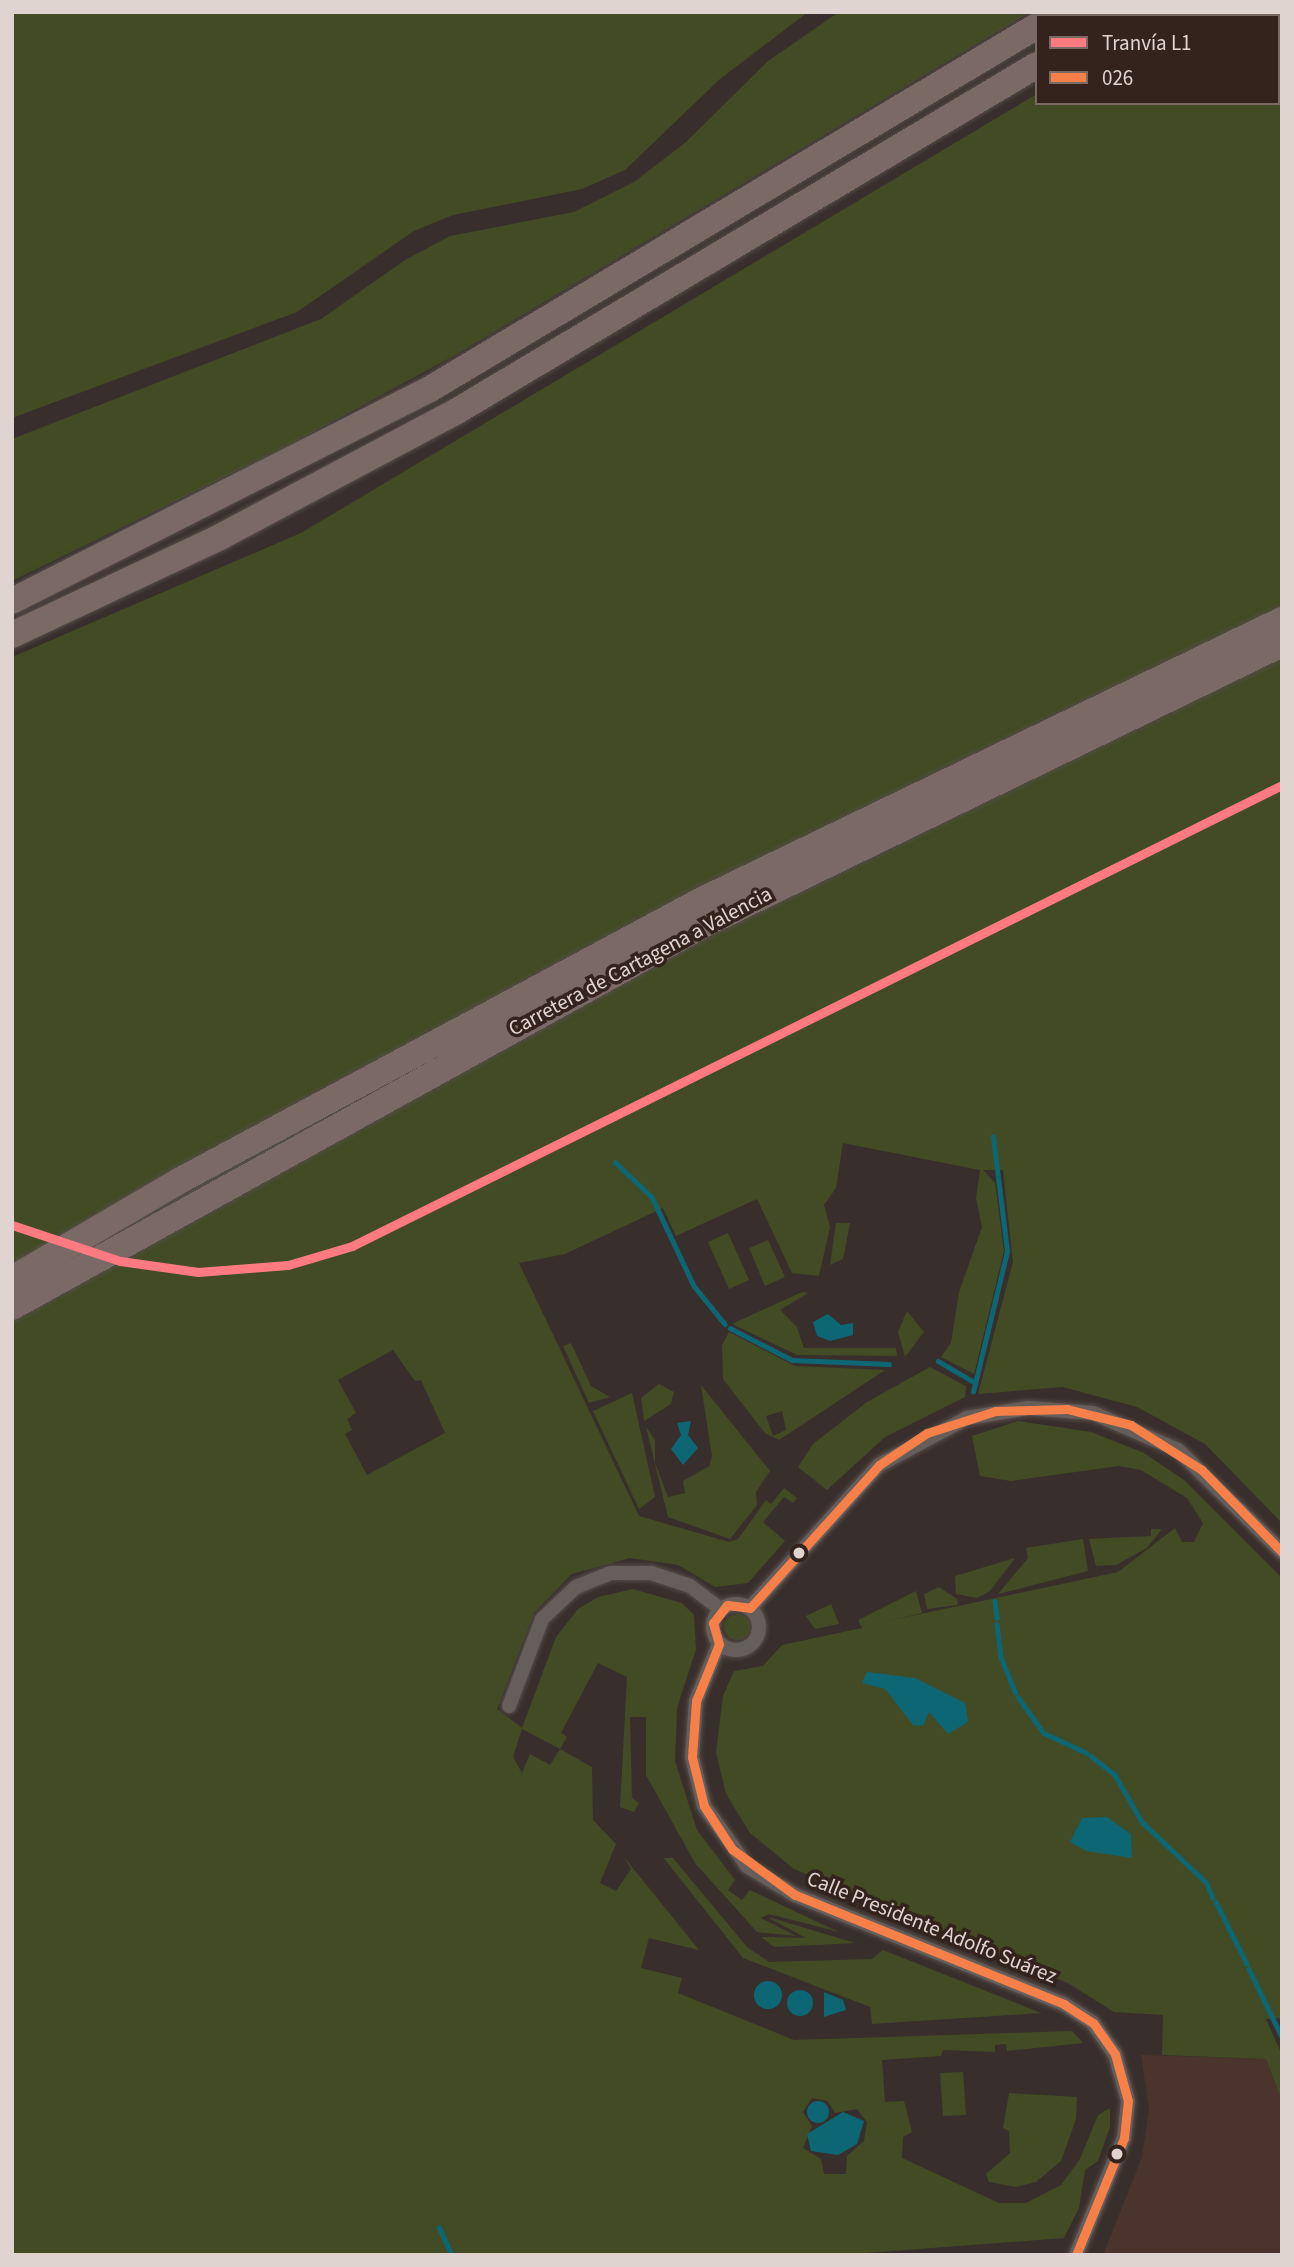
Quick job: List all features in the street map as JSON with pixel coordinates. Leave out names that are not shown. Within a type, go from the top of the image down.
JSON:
[{"type":"highway","points":[[12,601],[430,389],[1035,27]]},
{"type":"highway","points":[[12,635],[222,536],[457,411],[1035,66]]},
{"type":"highway","name":"Carretera de Cartagena a Valencia","points":[[23,1274],[103,1225],[702,900],[1282,620]]},
{"type":"highway","name":"Carretera de Cartagena a Valencia","points":[[12,1307],[683,936],[1282,644]]},
{"type":"street","points":[[750,1608],[879,1465],[927,1433],[967,1418],[1028,1408],[1093,1413],[1178,1450],[1282,1552]]},
{"type":"street","points":[[509,1706],[542,1619],[576,1587],[611,1573],[651,1573],[690,1586],[721,1609]]},
{"type":"street","points":[[735,1604],[750,1608],[759,1620],[754,1642],[741,1650],[719,1644],[713,1623],[721,1609],[735,1604]]},
{"type":"street","name":"Calle Presidente Adolfo Suárez","points":[[719,1644],[696,1701],[692,1757],[704,1806],[747,1866],[795,1895],[1065,2004],[1093,2023],[1115,2054],[1128,2101],[1124,2138],[1076,2255]]},
{"type":"shaded area","points":[[1141,2055],[1266,2059],[1282,2102],[1282,2255],[1103,2255],[1142,2157],[1149,2109]]},
{"type":"green space","points":[[12,12],[808,12],[720,79],[625,170],[582,189],[453,215],[414,231],[297,312],[12,418]]},
{"type":"green space","points":[[839,12],[1030,12],[457,354],[284,448],[12,581],[12,439],[321,319],[405,260],[450,236],[574,212],[634,182],[686,142],[768,61]]},
{"type":"green space","points":[[1282,12],[1282,1523],[1205,1444],[1137,1407],[1063,1387],[978,1394],[1013,1262],[1003,1170],[983,1170],[995,1183],[1004,1251],[974,1374],[941,1357],[951,1343],[959,1292],[982,1227],[976,1198],[980,1170],[843,1143],[836,1188],[824,1205],[830,1227],[819,1276],[792,1273],[757,1199],[676,1236],[663,1208],[565,1254],[519,1263],[639,1516],[729,1542],[738,1539],[766,1500],[771,1504],[784,1488],[797,1498],[793,1503],[784,1497],[763,1522],[785,1541],[748,1583],[715,1587],[678,1565],[630,1558],[572,1574],[534,1613],[497,1709],[522,1728],[556,1637],[578,1609],[598,1597],[633,1589],[682,1603],[694,1615],[696,1649],[677,1708],[675,1761],[697,1830],[735,1880],[728,1890],[742,1900],[750,1890],[839,1932],[769,1914],[761,1918],[796,1936],[757,1932],[695,1863],[646,1775],[646,1717],[630,1717],[632,1798],[639,1803],[634,1812],[620,1807],[627,1677],[598,1663],[561,1733],[567,1737],[560,1749],[592,1767],[593,1820],[616,1844],[600,1883],[616,1891],[631,1869],[624,1857],[699,1950],[649,1938],[641,1968],[682,1978],[678,1993],[794,2040],[1072,2031],[1083,2043],[1007,2051],[1006,2044],[995,2045],[995,2052],[943,2050],[941,2056],[882,2060],[885,2102],[904,2101],[912,2132],[903,2137],[902,2158],[999,2203],[1026,2203],[1061,2185],[1080,2159],[1098,2115],[1110,2108],[1110,2127],[1098,2161],[1085,2170],[1079,2208],[1064,2238],[839,2255],[12,2255],[12,657],[301,533],[1035,95],[1035,105],[1280,105],[1280,14],[1172,14]],"holes":[[[393,1350],[415,1381],[421,1380],[445,1433],[367,1475],[345,1434],[352,1430],[347,1419],[356,1413],[338,1380]],[[522,1729],[560,1749],[550,1765],[530,1754],[522,1773],[513,1757]],[[812,2098],[827,2101],[835,2113],[857,2109],[867,2122],[864,2141],[847,2156],[846,2174],[824,2174],[821,2159],[803,2148],[812,2126],[803,2112]]]},
{"type":"green space","points":[[836,1223],[850,1223],[843,1259],[830,1265]]},
{"type":"green space","points":[[728,1233],[749,1280],[729,1289],[708,1242]]},
{"type":"green space","points":[[768,1240],[785,1277],[765,1286],[749,1248]]},
{"type":"green space","points":[[802,1292],[808,1293],[780,1310],[797,1327],[804,1348],[896,1348],[897,1356],[797,1355],[732,1324]]},
{"type":"green space","points":[[907,1311],[924,1332],[905,1357],[898,1332]]},
{"type":"green space","points":[[729,1332],[795,1366],[885,1370],[779,1440],[765,1433],[723,1379],[722,1345]],"holes":[[[782,1411],[786,1430],[773,1436],[766,1416]]]},
{"type":"green space","points":[[571,1343],[591,1386],[610,1397],[589,1403],[563,1346]]},
{"type":"green space","points":[[930,1367],[966,1386],[965,1397],[885,1437],[827,1490],[798,1467],[813,1444],[867,1402]]},
{"type":"green space","points":[[659,1384],[674,1392],[671,1404],[644,1421],[641,1398]]},
{"type":"green space","points":[[701,1385],[770,1471],[756,1492],[757,1505],[730,1539],[668,1517],[646,1427],[655,1440],[655,1463],[668,1497],[685,1493],[683,1481],[709,1466],[712,1456]]},
{"type":"green space","points":[[632,1393],[655,1497],[639,1509],[593,1411]]},
{"type":"green space","points":[[1018,1421],[1091,1432],[1144,1453],[1184,1480],[1282,1578],[1282,2018],[1266,2019],[1282,2055],[1282,2102],[1266,2059],[1162,2055],[1163,2015],[1114,2012],[1068,1983],[794,1869],[750,1833],[726,1794],[716,1752],[723,1696],[734,1671],[763,1666],[782,1645],[862,1628],[858,1620],[916,1591],[922,1613],[888,1621],[1118,1572],[1175,1528],[1182,1542],[1194,1542],[1203,1523],[1187,1498],[1141,1470],[1119,1466],[1011,1481],[980,1476],[972,1436]]},
{"type":"green space","points":[[1151,1529],[1162,1529],[1147,1548],[1116,1565],[1096,1566],[1089,1539],[1151,1536]]},
{"type":"green space","points":[[1083,1539],[1088,1571],[998,1594],[1028,1558],[1026,1548]]},
{"type":"green space","points":[[1015,1558],[990,1591],[977,1598],[956,1594],[955,1576]]},
{"type":"green space","points":[[939,1587],[957,1599],[958,1605],[927,1609],[924,1594]]},
{"type":"green space","points":[[831,1604],[839,1624],[815,1629],[806,1616]]},
{"type":"green space","points":[[737,1614],[746,1618],[750,1627],[746,1636],[737,1640],[728,1636],[724,1627],[728,1618]]},
{"type":"green space","points":[[651,1842],[664,1858],[673,1858],[747,1947],[769,1962],[872,1959],[883,1950],[1041,2013],[872,2024],[870,2007],[743,1958]]},
{"type":"green space","points":[[769,1918],[855,1943],[774,1947],[761,1937],[806,1938]]},
{"type":"green space","points":[[963,2072],[966,2115],[943,2116],[940,2073]]},
{"type":"green space","points":[[1009,2093],[1077,2097],[1076,2119],[1061,2161],[1036,2182],[1016,2187],[989,2182],[986,2174],[1010,2153],[1009,2131],[1003,2128]]},
{"type":"water","points":[[828,1314],[841,1325],[853,1323],[853,1335],[830,1341],[817,1336],[813,1322]]},
{"type":"water","points":[[691,1421],[688,1435],[698,1448],[683,1465],[671,1449],[681,1435],[677,1423]]},
{"type":"water","points":[[867,1672],[915,1678],[965,1703],[968,1722],[948,1734],[929,1712],[923,1726],[913,1725],[885,1689],[862,1683]]},
{"type":"water","points":[[1107,1817],[1131,1834],[1132,1858],[1086,1851],[1070,1842],[1082,1818]]},
{"type":"water","points":[[768,1981],[778,1985],[782,1995],[778,2005],[768,2009],[758,2005],[754,1995],[758,1985]]},
{"type":"water","points":[[800,1990],[809,1994],[813,2003],[809,2012],[800,2016],[791,2012],[787,2003],[791,1994]]},
{"type":"water","points":[[824,1992],[843,2000],[846,2010],[824,2017]]},
{"type":"water","points":[[818,2101],[826,2104],[829,2112],[826,2120],[818,2123],[810,2120],[807,2112],[810,2104]]},
{"type":"water","points":[[843,2112],[864,2121],[857,2144],[838,2155],[811,2151],[807,2134]]},
{"type":"waterway","points":[[973,1392],[1007,1251],[993,1137]]},
{"type":"waterway","points":[[615,1162],[652,1197],[694,1286],[725,1324]]},
{"type":"waterway","points":[[730,1328],[792,1360],[889,1364]]},
{"type":"waterway","points":[[938,1361],[974,1382]]},
{"type":"waterway","points":[[995,1601],[997,1618]]},
{"type":"waterway","points":[[997,1624],[1001,1657],[1015,1692]]},
{"type":"waterway","points":[[1018,1697],[1044,1733],[1087,1753]]},
{"type":"waterway","points":[[1091,1756],[1115,1775],[1142,1822],[1206,1882],[1213,1898]]},
{"type":"waterway","points":[[1216,1902],[1247,1964]]},
{"type":"waterway","points":[[1249,1969],[1282,2037]]},
{"type":"waterway","points":[[439,2227],[452,2255]]},
{"type":"tram line","name":"L1","points":[[12,1225],[120,1261],[198,1272],[288,1265],[352,1246],[1282,785]]},
{"type":"transit line","name":"026","points":[[1076,2255],[1124,2138],[1128,2101],[1115,2054],[1093,2023],[1064,2004],[795,1895],[732,1849],[704,1806],[692,1757],[696,1701],[719,1644],[713,1623],[727,1605],[750,1608],[879,1465],[927,1433],[995,1411],[1067,1409],[1131,1425],[1202,1470],[1282,1552]]}]
